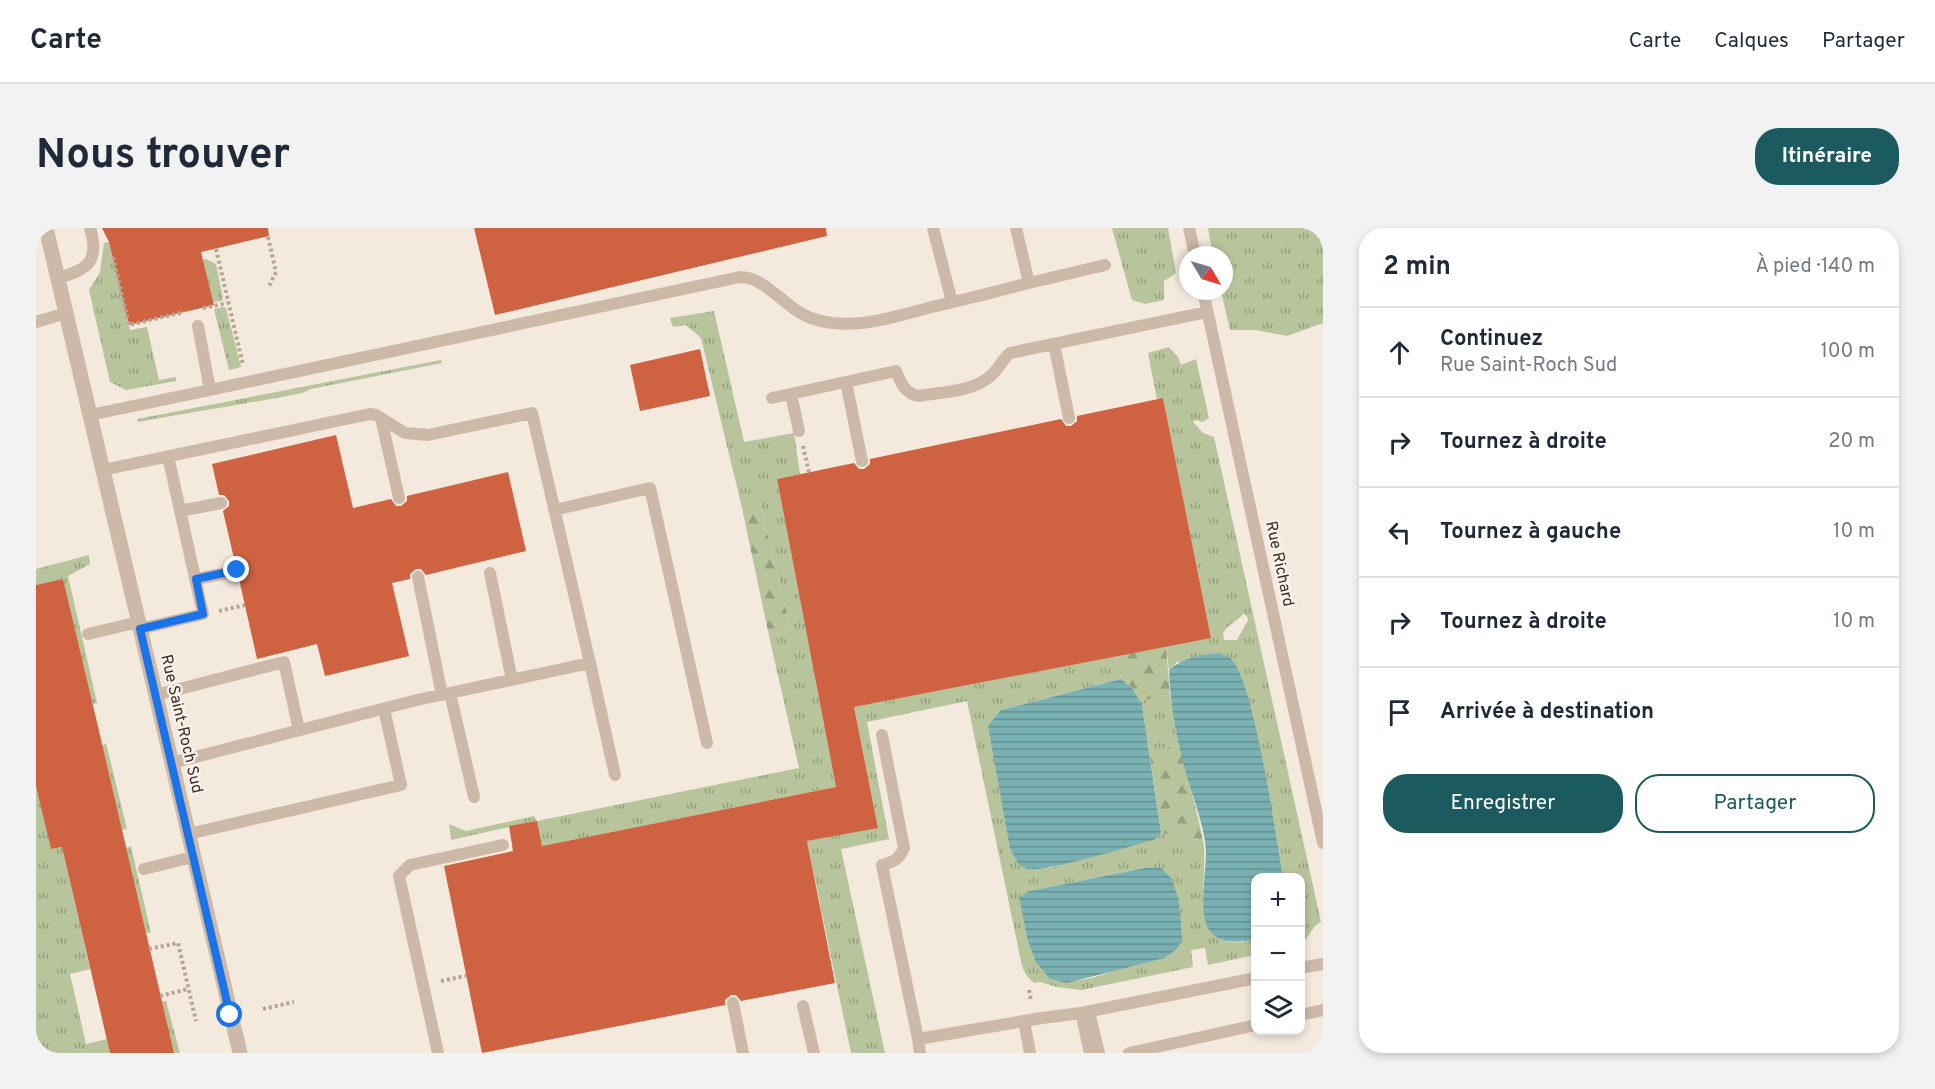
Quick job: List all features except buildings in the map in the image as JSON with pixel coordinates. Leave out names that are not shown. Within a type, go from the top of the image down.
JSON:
[{"type":"street","name":"Rue Saint-Roch Sud","points":[[46,228],[240,1053]]},
{"type":"lane","points":[[58,278],[82,271],[89,262],[93,245],[90,228]]},
{"type":"lane","points":[[933,228],[952,302]]},
{"type":"lane","points":[[1016,228],[1029,283]]},
{"type":"lane","points":[[1189,228],[1193,246]]},
{"type":"lane","points":[[90,415],[740,276],[751,277],[759,281],[789,307],[802,314],[833,324],[852,324],[878,321],[1105,265]]},
{"type":"lane","name":"Rue Richard","points":[[1205,300],[1323,843]]},
{"type":"lane","points":[[772,398],[897,371],[901,384],[908,392],[920,396],[976,385],[997,371],[1010,353],[1207,312]]},
{"type":"lane","points":[[36,321],[66,314]]},
{"type":"lane","points":[[198,326],[210,390]]},
{"type":"lane","points":[[1054,344],[1069,418]]},
{"type":"lane","points":[[846,382],[862,461]]},
{"type":"lane","points":[[791,394],[799,431]]},
{"type":"lane","points":[[104,470],[370,414],[405,432],[428,435],[532,413],[615,775]]},
{"type":"lane","points":[[381,418],[399,498]]},
{"type":"lane","points":[[88,634],[203,614],[168,456]]},
{"type":"lane","points":[[554,510],[650,488],[706,743]]},
{"type":"lane","points":[[180,511],[221,503]]},
{"type":"lane","points":[[196,579],[237,570]]},
{"type":"lane","points":[[490,573],[512,680]]},
{"type":"lane","points":[[418,577],[474,797]]},
{"type":"lane","points":[[156,695],[284,662],[299,730]]},
{"type":"lane","points":[[172,763],[446,694],[590,663]]},
{"type":"lane","points":[[188,834],[402,785],[384,709]]},
{"type":"lane","points":[[882,735],[904,848],[900,857],[894,862],[882,865],[920,1053]]},
{"type":"lane","points":[[438,1053],[399,876],[410,865],[503,845]]},
{"type":"lane","points":[[144,869],[194,857]]},
{"type":"lane","points":[[1305,968],[1323,964]]},
{"type":"lane","points":[[918,1039],[1085,1012],[1251,979]]},
{"type":"lane","points":[[733,1003],[743,1053]]},
{"type":"lane","points":[[803,1006],[814,1053]]},
{"type":"lane","points":[[1305,1014],[1323,1010]]},
{"type":"lane","points":[[1085,1012],[1090,1053]]},
{"type":"lane","points":[[1085,1012],[1099,1053]]},
{"type":"lane","points":[[1024,1021],[1030,1053]]},
{"type":"lane","points":[[1129,1053],[1251,1026]]},
{"type":"path","points":[[268,237],[276,272],[269,286]]},
{"type":"path","points":[[216,249],[244,369]]},
{"type":"path","points":[[112,252],[129,326],[228,303]]},
{"type":"path","points":[[799,431],[808,472]]},
{"type":"path","points":[[203,614],[245,605]]},
{"type":"path","points":[[149,949],[178,943],[195,1021]]},
{"type":"path","points":[[423,984],[466,976]]},
{"type":"path","points":[[160,996],[188,989]]},
{"type":"path","points":[[262,1009],[294,1002]]},
{"type":"path","points":[[1310,1053],[1323,1049]]},
{"type":"green space","points":[[1112,228],[1168,228],[1176,273],[1164,281],[1164,300],[1145,304],[1132,300]]},
{"type":"green space","points":[[1208,228],[1323,228],[1323,323],[1287,336],[1255,330],[1230,330],[1223,300],[1233,300],[1233,246],[1211,246]]},
{"type":"green space","points":[[109,242],[130,330],[147,327],[159,380],[176,377],[176,381],[126,390],[110,382],[89,290],[100,272],[104,243]]},
{"type":"green space","points":[[206,259],[216,264],[222,301],[213,302],[203,260]]},
{"type":"green space","points":[[226,308],[241,367],[229,370],[214,309]]},
{"type":"green space","points":[[714,311],[744,442],[794,433],[800,474],[777,479],[836,787],[542,846],[536,821],[451,840],[449,824],[466,831],[534,816],[537,821],[799,768],[769,636],[791,630],[760,504],[742,508],[701,338],[686,325],[673,327],[670,318]]},
{"type":"green space","points":[[1169,347],[1178,357],[1181,365],[1196,359],[1209,418],[1202,422],[1196,420],[1193,422],[1203,433],[1214,437],[1321,922],[1305,939],[1305,873],[1282,873],[1178,661],[1169,670],[1166,646],[1211,637],[1163,398],[1157,399],[1148,353]],"holes":[[[1243,614],[1248,620],[1237,640],[1224,640],[1223,633],[1227,627]]]},
{"type":"green space","points":[[441,360],[442,363],[261,401],[138,422],[137,419]]},
{"type":"green space","points":[[760,504],[791,630],[769,636],[742,508]]},
{"type":"green space","points":[[89,555],[90,564],[68,576],[97,703],[92,704],[63,579],[36,585],[36,569]]},
{"type":"green space","points":[[1166,646],[1170,695],[1139,701],[1132,688],[1121,679],[1116,656]]},
{"type":"green space","points":[[1116,656],[1121,679],[1001,710],[1029,870],[1050,868],[1153,840],[1161,833],[1203,841],[1203,893],[1206,920],[1211,930],[1227,942],[1251,940],[1251,956],[1208,965],[1205,948],[1191,950],[1193,967],[1081,990],[1040,982],[1034,983],[1026,975],[1022,966],[967,701],[867,722],[889,839],[841,849],[885,1053],[851,1053],[807,841],[878,827],[854,707]],"holes":[[[1145,868],[1161,868],[1123,967],[1096,977],[1078,980],[1050,979],[1019,897],[1029,891]]]},
{"type":"green space","points":[[1170,695],[1181,746],[1173,745],[1150,757],[1142,706],[1139,701]]},
{"type":"green space","points":[[106,743],[127,829],[122,830],[102,746]]},
{"type":"green space","points":[[1173,745],[1181,746],[1203,841],[1161,833],[1150,757]]},
{"type":"green space","points":[[36,787],[51,849],[62,847],[90,969],[70,974],[86,1044],[107,1039],[110,1053],[36,1053]]},
{"type":"green space","points":[[131,846],[151,933],[146,933],[126,848]]},
{"type":"green space","points":[[166,1001],[180,1053],[174,1053],[162,1002]]},
{"type":"water","points":[[1219,653],[1226,656],[1231,659],[1240,673],[1248,696],[1262,759],[1282,871],[1282,873],[1251,873],[1251,940],[1230,941],[1213,935],[1204,914],[1205,843],[1180,748],[1172,709],[1169,670],[1193,657]]},
{"type":"water","points":[[1121,679],[1132,688],[1142,705],[1161,833],[1154,840],[1068,863],[1027,869],[1016,860],[1010,848],[988,726],[1001,710]]},
{"type":"water","points":[[1145,868],[1161,868],[1171,878],[1179,900],[1182,939],[1177,949],[1164,958],[1067,983],[1050,979],[1036,962],[1028,941],[1019,897],[1029,891]]},
{"type":"route","points":[[230,1015],[140,629],[203,614],[196,579],[237,570]]}]
